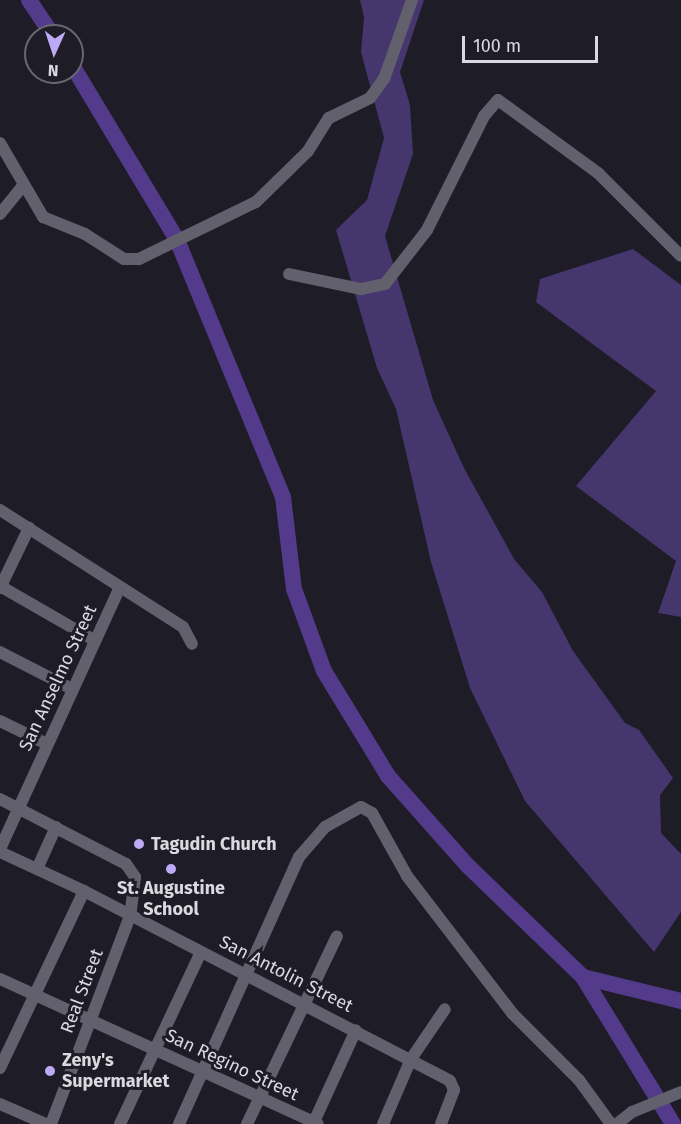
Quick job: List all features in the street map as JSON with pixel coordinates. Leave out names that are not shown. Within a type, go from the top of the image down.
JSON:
[{"type":"street","points":[[0,143],[43,217],[85,234],[124,259],[139,259],[256,202],[308,152],[329,118],[370,98],[384,79],[412,0]]},
{"type":"street","points":[[289,274],[361,289],[384,284],[427,230],[484,116],[498,100],[598,173],[681,256]]},
{"type":"street","points":[[0,214],[24,184]]},
{"type":"street","points":[[0,510],[119,589],[183,627],[192,644]]},
{"type":"street","points":[[29,528],[0,587],[94,640]]},
{"type":"street","name":"San Anselmo Street","points":[[0,851],[119,589]]},
{"type":"street","points":[[0,652],[72,689]]},
{"type":"street","points":[[0,721],[47,744]]},
{"type":"street","points":[[0,799],[56,828],[37,869]]},
{"type":"street","points":[[179,1124],[245,973],[308,842],[355,808],[369,810],[407,876],[512,1012],[579,1080],[612,1124]]},
{"type":"street","name":"Real Street","points":[[51,1124],[130,916],[135,886],[132,870],[56,828]]},
{"type":"street","name":"San Antolin Street","points":[[0,851],[245,973],[450,1081],[454,1087],[441,1124]]},
{"type":"street","points":[[0,1068],[84,891]]},
{"type":"street","points":[[247,1124],[337,936]]},
{"type":"street","points":[[120,1124],[153,1048],[201,952]]},
{"type":"street","name":"San Regino Street","points":[[0,979],[315,1123]]},
{"type":"street","points":[[382,1124],[411,1059],[445,1009]]},
{"type":"street","points":[[315,1123],[356,1030]]},
{"type":"street","points":[[617,1124],[632,1112],[681,1092]]},
{"type":"street","points":[[0,1104],[46,1124]]},
{"type":"shaded area","points":[[360,0],[424,0],[400,72],[410,105],[413,154],[385,236],[433,400],[464,468],[514,559],[542,592],[573,651],[625,723],[639,730],[673,778],[660,795],[661,833],[681,854],[681,912],[654,952],[525,801],[470,688],[431,562],[396,409],[377,368],[336,230],[367,200],[384,138],[361,52],[364,17]]},
{"type":"shaded area","points":[[633,249],[681,285],[681,617],[658,613],[676,561],[576,486],[656,391],[536,302],[540,279]]},
{"type":"waterway","points":[[29,0],[45,24]]},
{"type":"waterway","points":[[83,84],[177,240],[283,497],[294,589],[324,671],[388,776],[467,865],[583,977],[673,1124]]},
{"type":"waterway","points":[[583,977],[681,1001]]},
{"type":"place","name":"Tagudin Church","points":[[139,844]]},
{"type":"place","name":"St. Augustine School","points":[[171,869]]},
{"type":"place","name":"Zeny's Supermarket","points":[[50,1071]]}]
